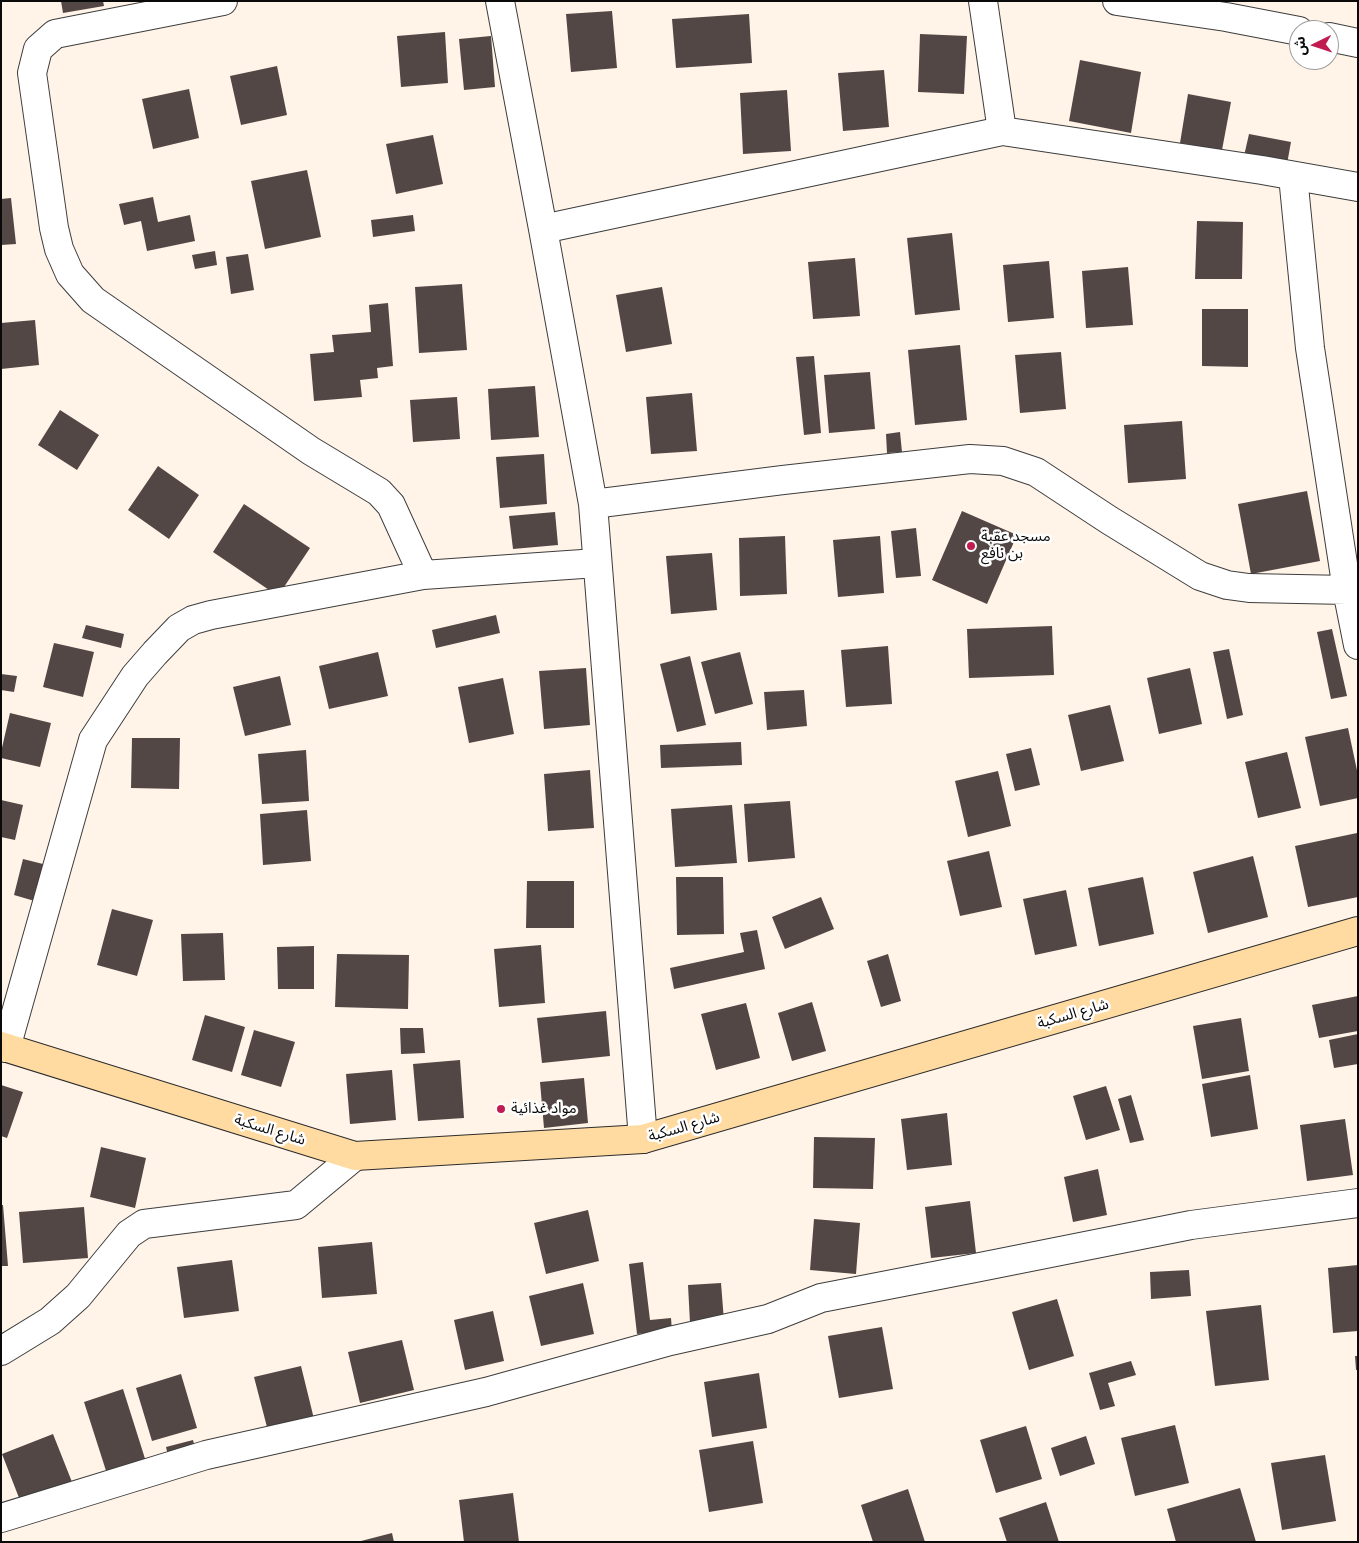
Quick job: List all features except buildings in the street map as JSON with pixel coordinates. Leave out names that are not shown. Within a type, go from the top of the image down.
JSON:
[{"type":"main road","name":"شارع السكبة","points":[[4,1047],[355,1156],[643,1139],[1358,931]]},
{"type":"street","points":[[223,1],[55,34],[38,50],[32,73],[54,228],[59,249],[70,274],[92,300],[311,451],[379,492],[391,505],[423,575]]},
{"type":"street","points":[[500,1],[593,504],[643,1139]]},
{"type":"street","points":[[983,1],[1002,131]]},
{"type":"street","points":[[1117,1],[1226,17],[1289,29]]},
{"type":"street","points":[[1339,39],[1358,43]]},
{"type":"street","points":[[543,229],[1002,131],[1358,187]]},
{"type":"street","points":[[1293,176],[1310,348],[1358,644]]},
{"type":"street","points":[[593,504],[960,460],[1003,462],[1036,472],[1200,576],[1228,585],[1249,588],[1348,590]]},
{"type":"street","points":[[4,1047],[93,740],[140,670],[179,628],[193,620],[211,615],[423,575],[597,563]]},
{"type":"street","points":[[1,1351],[50,1321],[78,1296],[129,1234],[144,1224],[296,1205],[355,1156]]},
{"type":"street","points":[[1,1518],[206,1455],[486,1392],[670,1341],[768,1318],[821,1298],[1191,1225],[1358,1203]]},
{"type":"place","name":"مسجد عقبة بن نافع","points":[[971,546]]},
{"type":"place","name":"مواد غذائية","points":[[501,1109]]}]
